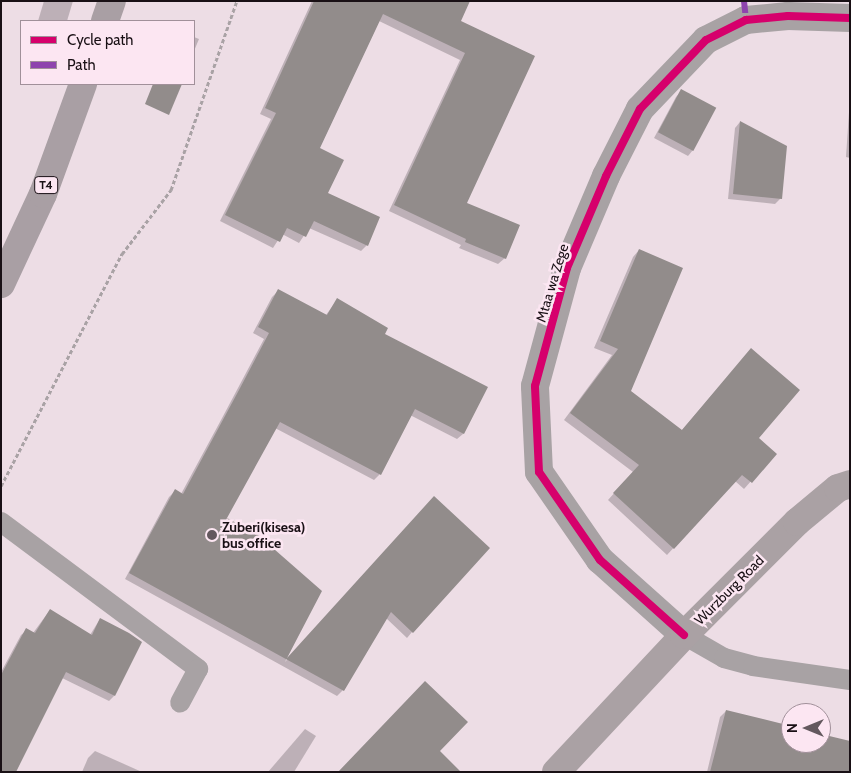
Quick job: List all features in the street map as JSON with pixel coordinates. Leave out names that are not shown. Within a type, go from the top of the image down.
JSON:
[{"type":"highway","points":[[105,20],[112,1]]},
{"type":"highway","name":"T4","points":[[1,284],[43,194],[82,85]]},
{"type":"main road","name":"Wurzburg Road","points":[[556,772],[684,635],[797,522],[838,488],[850,484]]},
{"type":"street","name":"Mtaa wa Zege","points":[[684,635],[600,560],[539,472],[535,386],[564,277],[606,176],[640,109],[706,40],[746,20],[788,16],[850,18]]},
{"type":"lane","points":[[1,522],[198,669],[180,703]]},
{"type":"lane","points":[[684,635],[724,658],[753,666],[850,680]]},
{"type":"path","points":[[1,486],[122,254],[170,190],[237,1]]},
{"type":"building","points":[[314,1],[470,1],[461,21],[535,56],[467,203],[520,225],[506,259],[465,242],[466,239],[394,205],[465,53],[383,14],[320,148],[344,160],[328,193],[380,217],[368,246],[314,221],[306,237],[287,228],[280,242],[225,215],[276,113],[265,108]]},
{"type":"building","points":[[153,85],[182,85],[169,115],[145,104]]},
{"type":"building","points":[[681,89],[716,108],[693,151],[658,132]]},
{"type":"building","points":[[740,121],[787,146],[782,199],[733,194]]},
{"type":"building","points":[[639,249],[683,268],[631,391],[682,430],[751,348],[800,390],[759,438],[777,454],[752,483],[742,475],[674,549],[613,493],[639,465],[570,413],[618,349],[600,341]]},
{"type":"building","points":[[278,289],[327,315],[337,298],[388,328],[385,334],[488,387],[464,434],[415,409],[381,475],[280,422],[227,518],[258,535],[322,591],[287,658],[434,496],[490,548],[413,633],[391,612],[344,691],[129,573],[175,489],[183,494],[269,333],[258,327]]},
{"type":"building","points":[[50,609],[92,635],[100,618],[142,642],[115,696],[66,672],[16,772],[1,772],[1,675],[26,628],[35,633]]},
{"type":"building","points":[[425,681],[468,722],[440,751],[461,772],[338,772]]},
{"type":"building","points":[[726,710],[781,724],[781,753],[831,753],[831,736],[850,741],[850,772],[710,772]]},
{"type":"marked path","points":[[744,1],[746,20]]},
{"type":"cycle path","points":[[684,635],[600,560],[539,472],[535,386],[567,268],[606,176],[640,109],[706,40],[746,20],[788,16],[850,18]]},
{"type":"place","name":"Zuberi(kisesa) bus office","points":[[212,535]]}]
